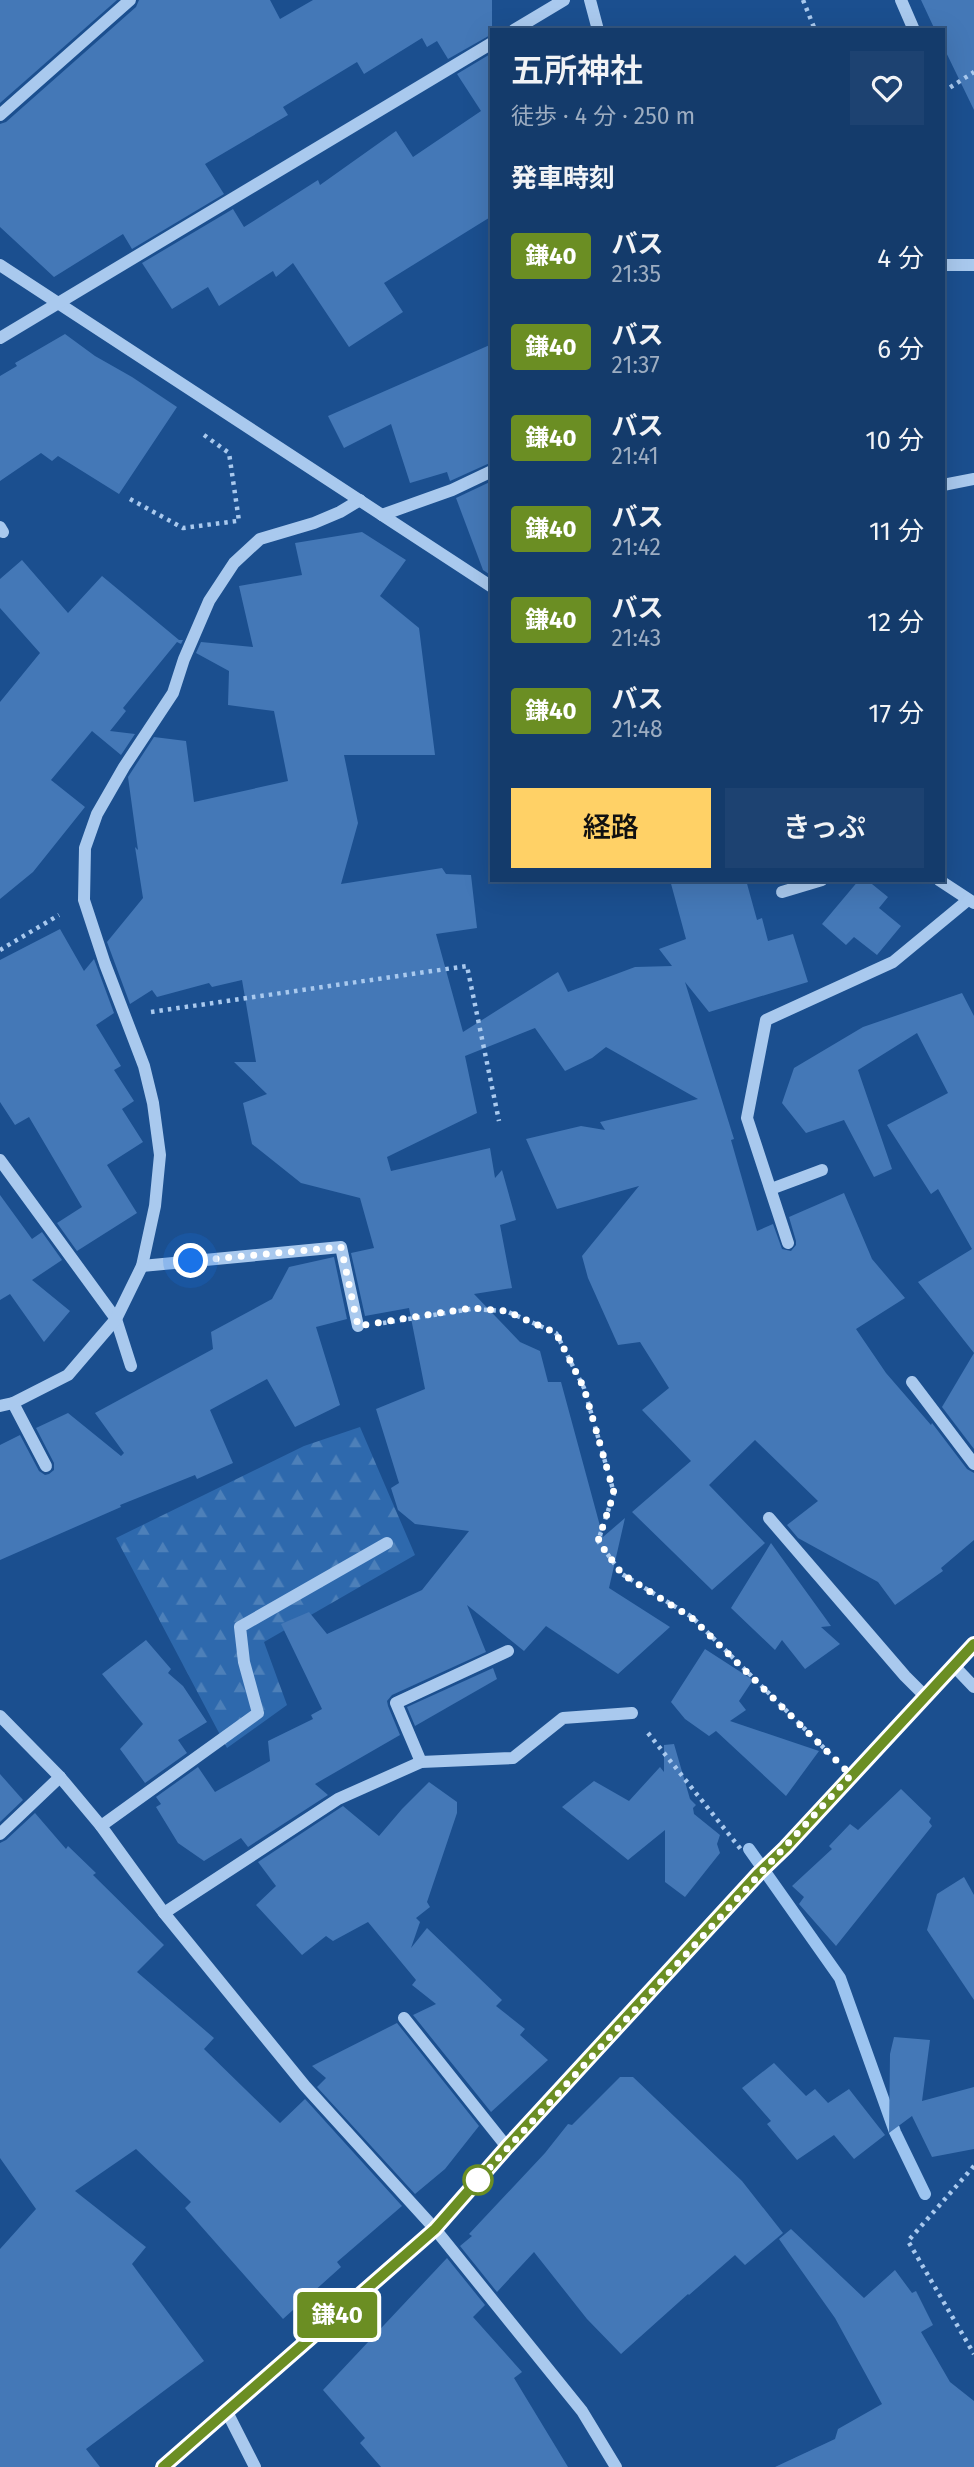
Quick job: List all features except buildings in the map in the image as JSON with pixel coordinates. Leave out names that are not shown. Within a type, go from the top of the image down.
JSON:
[{"type":"street","points":[[0,115],[130,0]]},
{"type":"street","points":[[517,28],[564,0]]},
{"type":"street","points":[[590,0],[597,28]]},
{"type":"street","points":[[901,0],[913,28]]},
{"type":"street","points":[[0,338],[490,44]]},
{"type":"street","points":[[0,265],[490,586]]},
{"type":"street","points":[[945,265],[974,265]]},
{"type":"street","points":[[382,515],[452,490],[490,472]]},
{"type":"street","points":[[945,485],[974,479]]},
{"type":"street","points":[[46,1466],[6,1404],[68,1375],[116,1319],[142,1266],[155,1206],[160,1155],[153,1103],[144,1066],[84,900],[85,848],[97,814],[124,767],[173,693],[184,659],[209,601],[234,563],[260,539],[314,523],[359,500]]},
{"type":"street","points":[[782,892],[815,882]]},
{"type":"street","points":[[788,1243],[747,1118],[766,1020],[893,962],[971,901],[942,882]]},
{"type":"street","points":[[0,1160],[116,1319],[131,1366]]},
{"type":"street","points":[[771,1189],[822,1170]]},
{"type":"street","points":[[142,1266],[341,1247],[358,1326]]},
{"type":"street","points":[[912,1382],[974,1464]]},
{"type":"street","points":[[769,1518],[925,1696]]},
{"type":"street","points":[[101,1826],[258,1713],[244,1662],[240,1627],[387,1543]]},
{"type":"street","points":[[163,2467],[435,2229],[759,1873],[974,1644]]},
{"type":"street","points":[[421,1762],[396,1703],[508,1651]]},
{"type":"street","points":[[954,1667],[974,1687]]},
{"type":"street","points":[[164,1913],[338,1799],[421,1762],[513,1758],[563,1718],[632,1713]]},
{"type":"street","points":[[0,1716],[60,1777],[101,1826],[164,1913],[305,2086],[435,2229],[582,2411],[616,2467]]},
{"type":"street","points":[[0,1834],[60,1777]]},
{"type":"street","points":[[404,2018],[507,2147]]},
{"type":"street","points":[[227,2412],[255,2467]]},
{"type":"path","points":[[803,0],[814,28]]},
{"type":"path","points":[[945,91],[974,72]]},
{"type":"path","points":[[197,430],[229,453],[239,521],[260,539]]},
{"type":"path","points":[[130,499],[183,528],[239,521]]},
{"type":"path","points":[[0,950],[84,900]]},
{"type":"path","points":[[126,1015],[467,966],[499,1121]]},
{"type":"path","points":[[358,1326],[471,1308],[506,1311],[556,1333],[584,1388],[614,1493],[598,1541],[622,1574],[692,1618],[851,1775]]},
{"type":"path","points":[[632,1713],[759,1873]]},
{"type":"path","points":[[974,2166],[908,2241],[974,2354]]},
{"type":"green space","points":[[360,1427],[415,1555],[264,1642],[287,1705],[227,1748],[116,1538],[304,1446]]},
{"type":"waterway","points":[[749,1849],[840,1978],[895,2132],[925,2194]]},
{"type":"bus line","name":"鎌40","points":[[163,2467],[435,2229],[759,1873],[974,1644]]},
{"type":"route","points":[[191,1261],[341,1247],[358,1326],[471,1308],[506,1311],[556,1333],[584,1388],[614,1493],[598,1541],[622,1574],[692,1618],[851,1775],[471,2188],[478,2180]]}]
